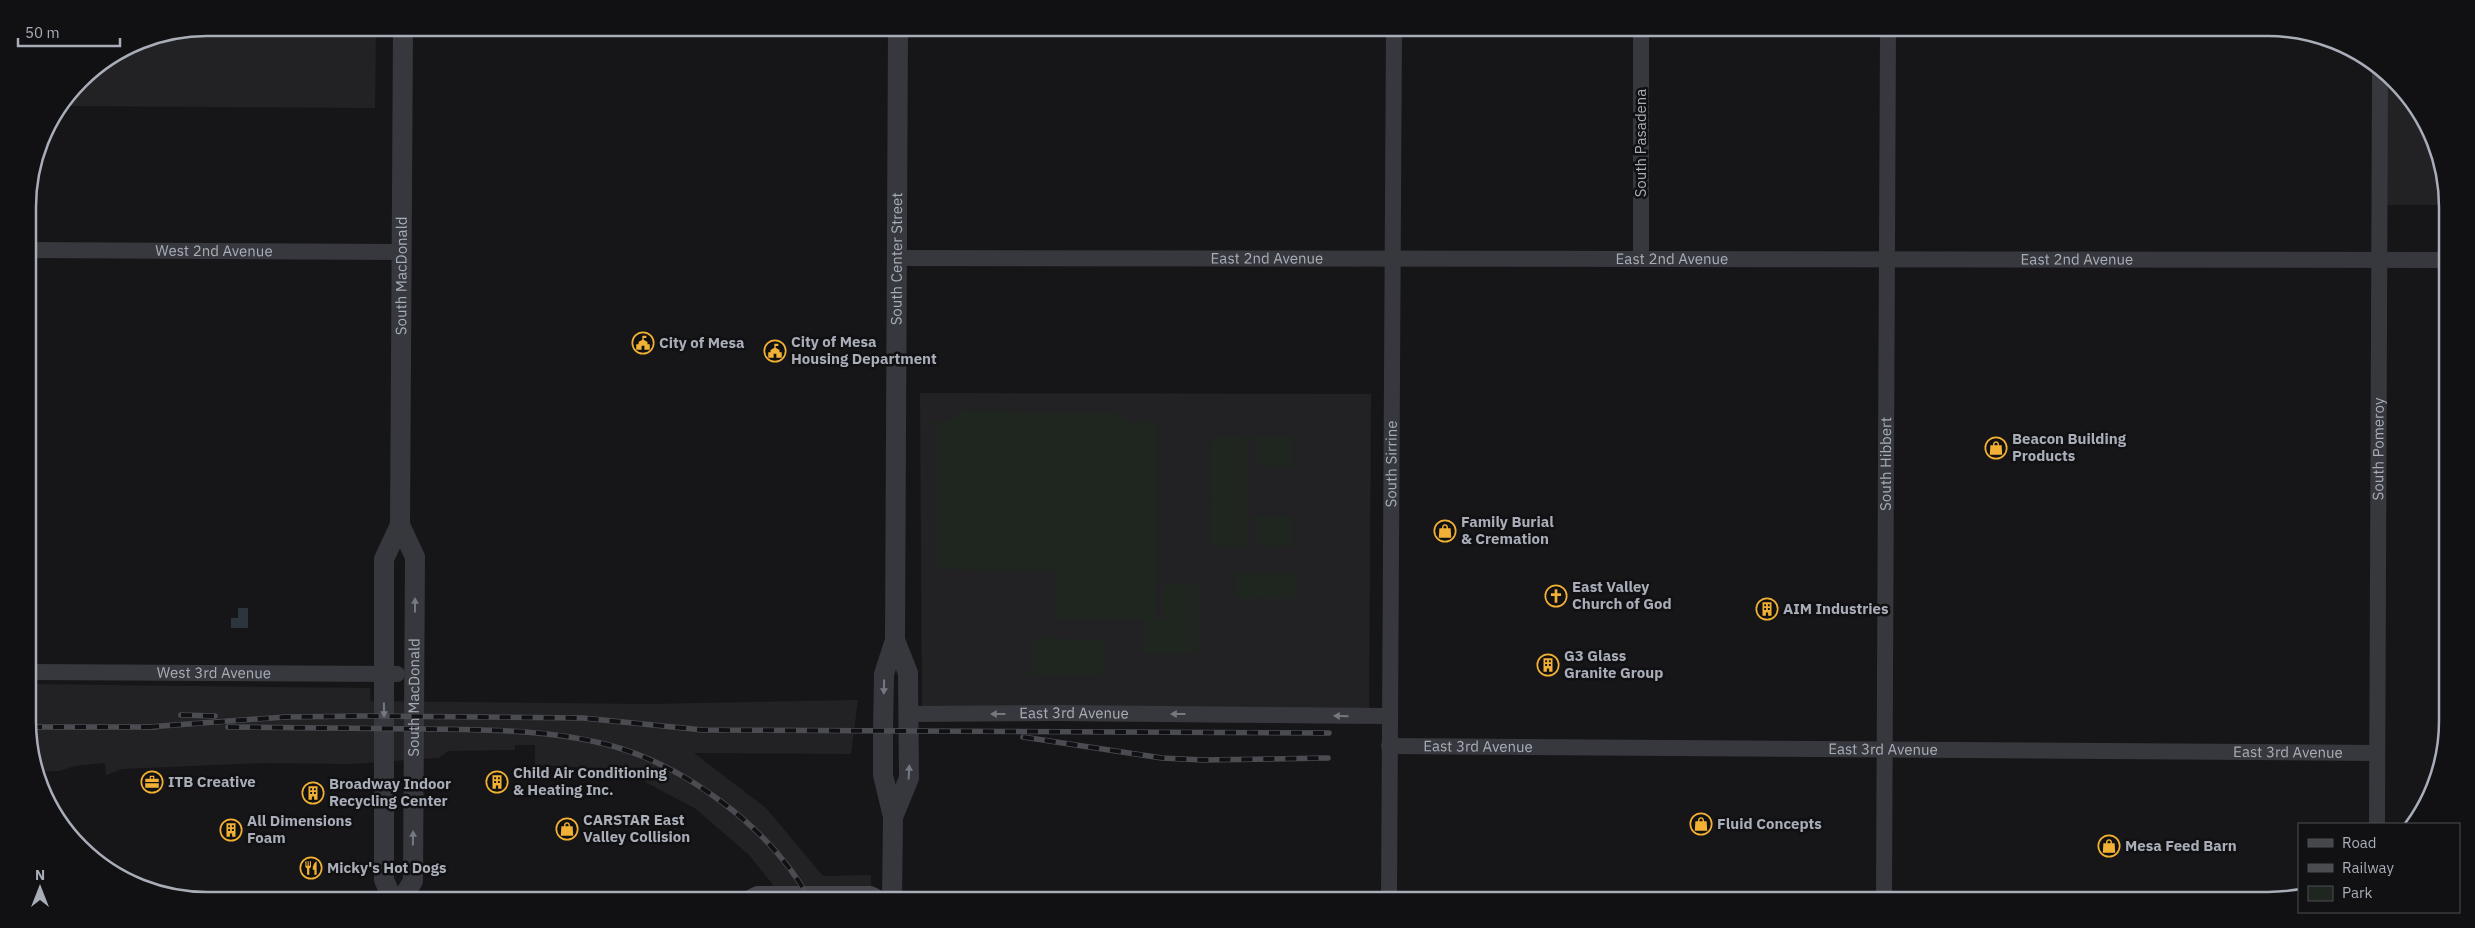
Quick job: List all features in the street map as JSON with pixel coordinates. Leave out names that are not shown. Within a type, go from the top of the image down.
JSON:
[{"type":"street","name":"South Sirrine","points":[[1389,891],[1394,36]]},
{"type":"street","name":"South Pasadena","points":[[1641,36],[1641,259]]},
{"type":"street","name":"South Hibbert","points":[[1884,891],[1888,36]]},
{"type":"street","name":"South MacDonald","points":[[403,37],[400,252],[400,525],[415,557],[413,881],[406,892]]},
{"type":"street","name":"South Center Street","points":[[892,892],[893,817],[883,775],[883,731],[884,674],[895,640],[898,37]]},
{"type":"street","name":"South Pomeroy","points":[[2377,823],[2380,79]]},
{"type":"street","name":"West 2nd Avenue","points":[[37,250],[400,252]]},
{"type":"street","name":"East 2nd Avenue","points":[[897,258],[2439,260]]},
{"type":"street","name":"South MacDonald","points":[[389,892],[384,880],[391,674],[384,559],[400,525]]},
{"type":"street","name":"South Center Street","points":[[893,817],[909,778],[908,673],[895,640]]},
{"type":"street","name":"West 3rd Avenue","points":[[36,672],[391,674]]},
{"type":"street","name":"East 3rd Avenue","points":[[909,714],[1063,713],[1389,716]]},
{"type":"street","name":"East 3rd Avenue","points":[[1389,746],[1884,748],[2377,753]]},
{"type":"shaded area","points":[[196,37],[376,37],[375,108],[70,106],[95,79],[112,65],[142,49],[174,40]]},
{"type":"shaded area","points":[[2380,79],[2410,112],[2426,142],[2433,163],[2439,205],[2380,205]]},
{"type":"shaded area","points":[[920,393],[1371,394],[1369,724],[922,720]]},
{"type":"shaded area","points":[[238,608],[248,608],[248,628],[231,628],[231,618],[238,618]]},
{"type":"shaded area","points":[[36,684],[370,688],[371,701],[648,704],[858,700],[851,754],[694,753],[766,808],[823,876],[871,875],[871,892],[778,892],[749,855],[696,809],[647,783],[629,770],[535,765],[535,745],[515,745],[515,750],[448,751],[439,758],[350,764],[264,763],[122,769],[106,775],[105,763],[75,766],[59,771],[44,771],[36,721]]},
{"type":"green space","points":[[959,411],[1117,413],[1125,417],[1126,422],[1156,422],[1155,620],[1162,620],[1162,586],[1168,586],[1168,583],[1198,583],[1198,653],[1144,653],[1144,620],[1055,619],[1056,570],[936,569],[937,421],[950,421]]},
{"type":"green space","points":[[1211,437],[1247,437],[1247,546],[1210,546]]},
{"type":"green space","points":[[1256,437],[1291,437],[1291,467],[1256,466]]},
{"type":"green space","points":[[1291,516],[1291,546],[1256,546],[1256,517]]},
{"type":"green space","points":[[1236,573],[1296,574],[1296,599],[1235,598]]},
{"type":"green space","points":[[1033,638],[1104,640],[1103,676],[1032,675]]},
{"type":"railway","points":[[181,715],[215,716]]},
{"type":"railway","points":[[148,727],[285,717],[365,716],[583,718],[703,730],[1329,733]]},
{"type":"railway","points":[[37,727],[156,727]]},
{"type":"railway","points":[[228,727],[515,731],[560,735],[605,744],[635,753],[665,767],[694,783],[722,802],[749,824],[773,848],[805,892]]},
{"type":"railway","points":[[1023,737],[1162,758],[1203,760],[1328,758]]},
{"type":"place","name":"City of Mesa","points":[[643,343]]},
{"type":"place","name":"City of Mesa Housing Department","points":[[775,351]]},
{"type":"place","name":"Beacon Building Products","points":[[1996,448]]},
{"type":"place","name":"Family Burial & Cremation","points":[[1445,531]]},
{"type":"place","name":"East Valley Church of God","points":[[1556,596]]},
{"type":"place","name":"AIM Industries","points":[[1767,609]]},
{"type":"place","name":"G3 Glass Granite Group","points":[[1548,665]]},
{"type":"place","name":"ITB Creative","points":[[152,782]]},
{"type":"place","name":"Child Air Conditioning & Heating Inc.","points":[[497,782]]},
{"type":"place","name":"Broadway Indoor Recycling Center","points":[[313,793]]},
{"type":"place","name":"Fluid Concepts","points":[[1701,824]]},
{"type":"place","name":"CARSTAR East Valley Collision","points":[[567,829]]},
{"type":"place","name":"All Dimensions Foam","points":[[231,830]]},
{"type":"place","name":"Mesa Feed Barn","points":[[2109,846]]},
{"type":"place","name":"Micky's Hot Dogs","points":[[311,868]]}]
